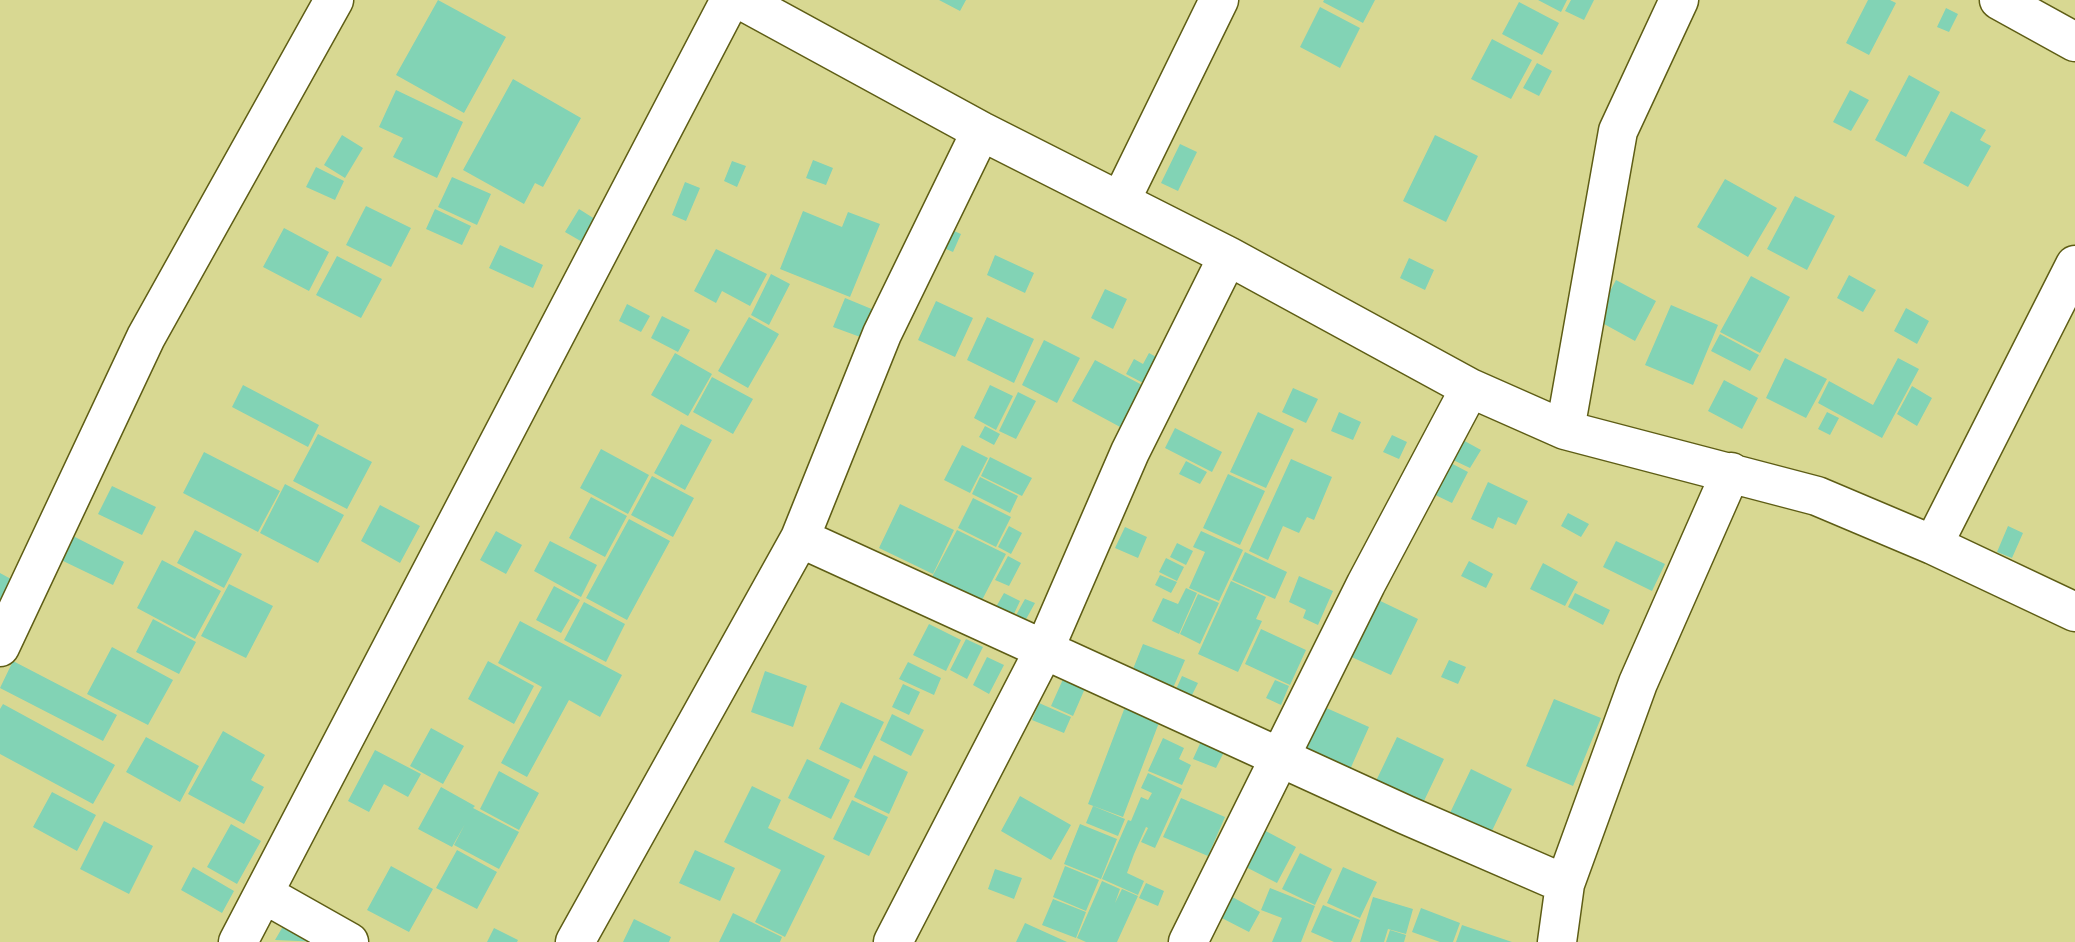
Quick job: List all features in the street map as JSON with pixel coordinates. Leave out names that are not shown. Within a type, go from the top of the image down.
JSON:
[{"type":"street","points":[[0,647],[146,337],[334,0]]},
{"type":"street","points":[[239,942],[730,0]]},
{"type":"street","points":[[741,0],[786,10],[981,131],[1228,256],[1471,388],[1564,430],[1817,496],[1933,545],[2075,612]]},
{"type":"street","points":[[1121,200],[1219,0]]},
{"type":"street","points":[[1564,430],[1618,131],[1679,0]]},
{"type":"street","points":[[1999,0],[2075,42]]},
{"type":"street","points":[[575,942],[800,538],[882,334],[981,131]]},
{"type":"street","points":[[893,942],[1044,650],[1130,452],[1228,256]]},
{"type":"street","points":[[1933,545],[2075,265]]},
{"type":"street","points":[[1188,942],[1366,584],[1471,388]]},
{"type":"street","points":[[1557,942],[1565,884],[1638,683],[1731,472]]},
{"type":"street","points":[[800,538],[1280,758],[1565,884]]},
{"type":"street","points":[[264,894],[349,942]]},
{"type":"building","points":[[438,0],[506,37],[464,113],[396,75]]},
{"type":"building","points":[[939,0],[966,0],[960,11]]},
{"type":"building","points":[[1375,0],[1363,23],[1323,2]]},
{"type":"building","points":[[1538,0],[1567,0],[1561,12]]},
{"type":"building","points":[[1571,0],[1594,0],[1584,20],[1565,11]]},
{"type":"building","points":[[1868,0],[1890,0],[1896,3],[1869,55],[1846,43]]},
{"type":"building","points":[[1519,2],[1559,23],[1542,55],[1502,34]]},
{"type":"building","points":[[1320,7],[1360,28],[1340,68],[1300,47]]},
{"type":"building","points":[[1946,8],[1958,14],[1949,32],[1937,27]]},
{"type":"building","points":[[1492,39],[1532,60],[1511,99],[1471,79]]},
{"type":"building","points":[[1537,63],[1552,71],[1539,96],[1523,88]]},
{"type":"building","points":[[1909,75],[1940,92],[1906,157],[1875,140]]},
{"type":"building","points":[[513,79],[581,118],[543,187],[535,183],[524,204],[463,170]]},
{"type":"building","points":[[396,90],[463,122],[437,178],[393,157],[403,138],[379,127]]},
{"type":"building","points":[[1850,90],[1869,100],[1851,131],[1833,122]]},
{"type":"building","points":[[1951,111],[1986,130],[1980,140],[1991,146],[1968,187],[1923,163]]},
{"type":"building","points":[[342,135],[363,148],[345,178],[324,165]]},
{"type":"building","points":[[1435,135],[1478,156],[1446,222],[1403,201]]},
{"type":"building","points":[[1180,144],[1197,152],[1178,191],[1161,183]]},
{"type":"building","points":[[813,160],[833,168],[826,185],[806,178]]},
{"type":"building","points":[[732,161],[746,166],[737,187],[724,181]]},
{"type":"building","points":[[316,167],[344,181],[335,200],[306,187]]},
{"type":"building","points":[[452,177],[491,194],[477,225],[438,207]]},
{"type":"building","points":[[1725,179],[1777,208],[1748,257],[1697,227]]},
{"type":"building","points":[[685,182],[700,188],[686,221],[672,215]]},
{"type":"building","points":[[1795,196],[1835,216],[1807,270],[1767,249]]},
{"type":"building","points":[[366,206],[411,228],[391,267],[346,245]]},
{"type":"building","points":[[435,209],[471,226],[462,245],[426,229]]},
{"type":"building","points":[[579,209],[598,221],[584,243],[565,232]]},
{"type":"building","points":[[803,211],[842,227],[848,212],[880,224],[850,297],[780,269]]},
{"type":"building","points":[[945,227],[961,234],[953,252],[937,245]]},
{"type":"building","points":[[284,228],[329,252],[309,291],[263,267]]},
{"type":"building","points":[[500,245],[543,265],[533,288],[489,268]]},
{"type":"building","points":[[716,249],[767,274],[750,306],[722,291],[716,303],[694,291]]},
{"type":"building","points":[[995,255],[1034,273],[1025,293],[987,275]]},
{"type":"building","points":[[337,256],[382,279],[361,318],[316,295]]},
{"type":"building","points":[[1409,258],[1434,270],[1425,290],[1400,278]]},
{"type":"building","points":[[771,274],[790,284],[769,325],[751,315]]},
{"type":"building","points":[[1849,275],[1876,290],[1863,312],[1837,298]]},
{"type":"building","points":[[1751,276],[1790,297],[1760,353],[1720,332]]},
{"type":"building","points":[[1616,280],[1656,301],[1635,341],[1595,319]]},
{"type":"building","points":[[1105,289],[1127,299],[1113,329],[1091,318]]},
{"type":"building","points":[[845,298],[874,310],[863,338],[833,327]]},
{"type":"building","points":[[936,301],[973,318],[955,357],[918,340]]},
{"type":"building","points":[[627,304],[650,316],[641,332],[619,321]]},
{"type":"building","points":[[1671,305],[1718,325],[1693,385],[1645,365]]},
{"type":"building","points":[[1906,308],[1929,321],[1917,344],[1894,331]]},
{"type":"building","points":[[662,316],[690,330],[678,352],[651,338]]},
{"type":"building","points":[[749,317],[779,334],[748,388],[718,371]]},
{"type":"building","points":[[987,317],[1034,339],[1014,383],[967,360]]},
{"type":"building","points":[[1720,334],[1759,355],[1750,371],[1711,351]]},
{"type":"building","points":[[1044,340],[1080,358],[1057,403],[1022,385]]},
{"type":"building","points":[[675,353],[712,374],[688,416],[651,395]]},
{"type":"building","points":[[1149,353],[1158,358],[1145,384],[1126,374],[1134,359],[1143,364]]},
{"type":"building","points":[[1785,358],[1827,379],[1806,418],[1766,398]]},
{"type":"building","points":[[1898,358],[1919,369],[1882,438],[1818,403],[1829,381],[1873,405]]},
{"type":"building","points":[[1095,360],[1144,386],[1122,428],[1072,401]]},
{"type":"building","points":[[712,377],[753,399],[733,434],[693,412]]},
{"type":"building","points":[[1724,380],[1758,398],[1742,429],[1708,411]]},
{"type":"building","points":[[243,385],[319,425],[308,447],[232,407]]},
{"type":"building","points":[[990,385],[1013,396],[996,430],[974,418]]},
{"type":"building","points":[[1912,386],[1932,398],[1917,426],[1897,414]]},
{"type":"building","points":[[1293,388],[1318,399],[1306,423],[1282,412]]},
{"type":"building","points":[[1018,392],[1036,401],[1016,439],[999,431]]},
{"type":"building","points":[[1258,412],[1294,429],[1266,488],[1230,472]]},
{"type":"building","points":[[1339,412],[1361,422],[1353,440],[1331,431]]},
{"type":"building","points":[[1827,412],[1839,418],[1830,435],[1818,429]]},
{"type":"building","points":[[681,424],[712,440],[685,490],[654,473]]},
{"type":"building","points":[[985,426],[1000,434],[994,445],[979,437]]},
{"type":"building","points":[[1175,428],[1222,452],[1212,472],[1165,448]]},
{"type":"building","points":[[318,434],[372,462],[347,509],[293,481]]},
{"type":"building","points":[[1392,435],[1407,442],[1399,459],[1383,452]]},
{"type":"building","points":[[1461,439],[1481,450],[1470,468],[1451,459]]},
{"type":"building","points":[[962,445],[988,458],[970,493],[944,480]]},
{"type":"building","points":[[601,449],[649,475],[628,514],[580,488]]},
{"type":"building","points":[[204,452],[280,491],[258,532],[183,493]]},
{"type":"building","points":[[990,457],[1032,478],[1022,496],[981,476]]},
{"type":"building","points":[[1291,459],[1332,477],[1314,520],[1307,517],[1299,533],[1283,526],[1268,560],[1249,551]]},
{"type":"building","points":[[1443,459],[1468,472],[1452,503],[1427,491]]},
{"type":"building","points":[[1186,461],[1207,472],[1200,484],[1179,474]]},
{"type":"building","points":[[1228,474],[1265,491],[1240,545],[1203,528]]},
{"type":"building","points":[[652,476],[694,498],[673,537],[631,515]]},
{"type":"building","points":[[980,477],[1018,496],[1010,513],[972,494]]},
{"type":"building","points":[[1488,482],[1528,501],[1516,525],[1498,517],[1493,529],[1471,519]]},
{"type":"building","points":[[285,484],[344,515],[318,563],[260,533]]},
{"type":"building","points":[[112,486],[156,507],[142,535],[98,514]]},
{"type":"building","points":[[591,497],[627,516],[605,557],[569,538]]},
{"type":"building","points":[[973,498],[1011,517],[996,547],[958,528]]},
{"type":"building","points":[[900,504],[954,530],[933,574],[879,548]]},
{"type":"building","points":[[380,505],[420,526],[400,563],[361,541]]},
{"type":"building","points":[[1568,513],[1589,524],[1581,537],[1561,526]]},
{"type":"building","points":[[629,519],[670,541],[627,620],[586,598]]},
{"type":"building","points":[[1009,526],[1022,533],[1011,554],[998,547]]},
{"type":"building","points":[[2008,526],[2023,533],[2012,558],[1997,552]]},
{"type":"building","points":[[1125,527],[1147,537],[1138,558],[1115,548]]},
{"type":"building","points":[[195,530],[242,554],[224,588],[177,563]]},
{"type":"building","points":[[957,530],[1006,554],[981,602],[932,577]]},
{"type":"building","points":[[496,531],[522,545],[506,574],[480,560]]},
{"type":"building","points":[[1201,531],[1243,550],[1219,601],[1189,588],[1205,552],[1193,547]]},
{"type":"building","points":[[73,536],[124,562],[113,585],[61,560]]},
{"type":"building","points":[[550,541],[597,565],[581,597],[534,571]]},
{"type":"building","points":[[1616,541],[1665,564],[1652,591],[1603,567]]},
{"type":"building","points":[[1177,543],[1193,551],[1186,565],[1170,557]]},
{"type":"building","points":[[1245,552],[1287,572],[1275,599],[1232,580]]},
{"type":"building","points":[[1008,556],[1021,563],[1009,586],[995,580]]},
{"type":"building","points":[[1166,558],[1184,567],[1177,581],[1159,572]]},
{"type":"building","points":[[162,560],[221,591],[195,639],[137,608]]},
{"type":"building","points":[[1469,561],[1493,574],[1486,588],[1461,576]]},
{"type":"building","points":[[1543,563],[1578,582],[1565,606],[1530,589]]},
{"type":"building","points":[[0,573],[20,584],[0,619]]},
{"type":"building","points":[[1160,575],[1177,582],[1171,593],[1155,585]]},
{"type":"building","points":[[1299,576],[1333,591],[1318,625],[1303,618],[1306,610],[1289,602]]},
{"type":"building","points":[[1231,581],[1266,597],[1256,619],[1262,621],[1238,672],[1198,654]]},
{"type":"building","points":[[229,584],[273,606],[246,658],[201,636]]},
{"type":"building","points":[[554,586],[580,600],[561,633],[536,620]]},
{"type":"building","points":[[1186,588],[1197,593],[1179,634],[1152,621],[1163,598],[1178,604]]},
{"type":"building","points":[[1004,593],[1020,601],[1013,616],[996,607]]},
{"type":"building","points":[[1575,593],[1610,610],[1603,625],[1568,607]]},
{"type":"building","points":[[1198,594],[1219,603],[1200,644],[1180,634]]},
{"type":"building","points":[[1372,597],[1418,619],[1391,675],[1345,654]]},
{"type":"building","points":[[1025,599],[1035,603],[1025,621],[1015,617]]},
{"type":"building","points":[[584,602],[625,624],[606,662],[564,640]]},
{"type":"building","points":[[153,619],[196,642],[179,674],[136,652]]},
{"type":"building","points":[[520,621],[622,675],[600,717],[569,700],[527,777],[501,763],[542,687],[498,663]]},
{"type":"building","points":[[929,624],[961,640],[946,671],[913,655]]},
{"type":"building","points":[[1261,629],[1306,650],[1290,685],[1245,664]]},
{"type":"building","points":[[966,639],[983,647],[967,679],[950,670]]},
{"type":"building","points":[[1143,644],[1185,660],[1170,695],[1129,679]]},
{"type":"building","points":[[112,647],[173,680],[148,725],[87,694]]},
{"type":"building","points":[[987,657],[1004,665],[989,694],[973,685]]},
{"type":"building","points":[[1449,660],[1466,667],[1458,684],[1441,677]]},
{"type":"building","points":[[13,661],[117,715],[103,741],[0,688]]},
{"type":"building","points":[[488,661],[534,686],[514,724],[468,699]]},
{"type":"building","points":[[908,662],[941,678],[934,695],[899,679]]},
{"type":"building","points":[[765,671],[807,686],[793,727],[751,712]]},
{"type":"building","points":[[1182,676],[1198,683],[1188,703],[1173,696]]},
{"type":"building","points":[[1064,677],[1086,686],[1073,716],[1051,706]]},
{"type":"building","points":[[1275,680],[1289,686],[1281,705],[1266,698]]},
{"type":"building","points":[[903,684],[920,692],[909,715],[892,707]]},
{"type":"building","points":[[1554,699],[1601,718],[1573,786],[1526,766]]},
{"type":"building","points":[[841,702],[884,722],[861,769],[819,749]]},
{"type":"building","points":[[1039,703],[1071,717],[1064,733],[1032,720]]},
{"type":"building","points":[[3,704],[115,765],[93,804],[0,754],[0,709]]},
{"type":"building","points":[[1322,706],[1369,727],[1348,774],[1301,752]]},
{"type":"building","points":[[1125,707],[1160,720],[1123,817],[1088,804]]},
{"type":"building","points":[[892,714],[924,730],[911,756],[880,740]]},
{"type":"building","points":[[431,728],[464,746],[443,784],[410,766]]},
{"type":"building","points":[[223,731],[265,755],[251,780],[264,787],[244,824],[188,794]]},
{"type":"building","points":[[146,737],[199,766],[180,802],[126,772]]},
{"type":"building","points":[[1203,737],[1226,748],[1216,768],[1193,759]]},
{"type":"building","points":[[1397,737],[1444,759],[1423,803],[1376,781]]},
{"type":"building","points":[[1163,738],[1184,748],[1179,759],[1191,765],[1182,785],[1148,771]]},
{"type":"building","points":[[375,750],[421,774],[408,797],[384,784],[369,812],[348,801]]},
{"type":"building","points":[[874,755],[908,772],[889,814],[854,797]]},
{"type":"building","points":[[807,759],[850,780],[831,819],[788,798]]},
{"type":"building","points":[[1471,769],[1512,789],[1490,835],[1449,815]]},
{"type":"building","points":[[499,771],[539,793],[519,830],[480,809]]},
{"type":"building","points":[[1148,773],[1182,789],[1155,848],[1141,842],[1148,828],[1146,827],[1134,854],[1127,873],[1144,881],[1138,895],[1102,879],[1141,797],[1148,800],[1152,793],[1141,788]]},
{"type":"building","points":[[752,786],[781,800],[768,828],[825,856],[785,937],[755,922],[781,870],[724,842]]},
{"type":"building","points":[[441,787],[475,806],[473,808],[519,832],[499,869],[454,845],[465,824],[452,847],[418,829]]},
{"type":"building","points":[[52,792],[96,815],[77,851],[33,827]]},
{"type":"building","points":[[1020,796],[1071,825],[1051,860],[1001,831]]},
{"type":"building","points":[[1181,798],[1225,817],[1208,856],[1163,837]]},
{"type":"building","points":[[852,800],[888,817],[869,856],[833,839]]},
{"type":"building","points":[[1093,806],[1125,819],[1118,836],[1086,823]]},
{"type":"building","points":[[104,821],[153,846],[129,894],[80,869]]},
{"type":"building","points":[[231,824],[261,841],[237,884],[207,867]]},
{"type":"building","points":[[1080,824],[1117,839],[1101,879],[1064,864]]},
{"type":"building","points":[[1262,829],[1296,847],[1277,883],[1242,865]]},
{"type":"building","points":[[457,850],[497,872],[477,909],[436,888]]},
{"type":"building","points":[[695,850],[735,868],[720,901],[679,883]]},
{"type":"building","points":[[1300,853],[1332,869],[1315,905],[1282,889]]},
{"type":"building","points":[[391,866],[433,889],[409,932],[367,910]]},
{"type":"building","points":[[1065,866],[1099,880],[1086,911],[1053,897]]},
{"type":"building","points":[[193,867],[234,891],[222,913],[181,890]]},
{"type":"building","points":[[1343,867],[1377,882],[1360,918],[1327,903]]},
{"type":"building","points":[[995,869],[1022,878],[1014,899],[988,889]]},
{"type":"building","points":[[1102,881],[1120,889],[1115,903],[1122,889],[1138,896],[1117,942],[1086,942],[1077,938]]},
{"type":"building","points":[[1146,883],[1164,891],[1158,906],[1139,898]]},
{"type":"building","points":[[1270,888],[1315,906],[1301,942],[1272,942],[1282,918],[1261,910]]},
{"type":"building","points":[[1225,893],[1260,912],[1249,932],[1214,914]]},
{"type":"building","points":[[1373,897],[1413,909],[1406,934],[1388,929],[1384,942],[1360,942]]},
{"type":"building","points":[[1053,899],[1086,912],[1076,938],[1042,925]]},
{"type":"building","points":[[1323,905],[1360,920],[1351,942],[1334,942],[1311,932]]},
{"type":"building","points":[[1421,908],[1460,923],[1453,942],[1440,942],[1412,932]]},
{"type":"building","points":[[733,913],[782,937],[780,942],[719,942]]},
{"type":"building","points":[[289,916],[322,942],[275,940]]},
{"type":"building","points":[[634,919],[671,937],[669,942],[623,942]]},
{"type":"building","points":[[1025,923],[1067,942],[1016,942]]},
{"type":"building","points":[[1462,925],[1512,942],[1456,942]]},
{"type":"building","points":[[494,928],[518,940],[517,942],[487,942]]},
{"type":"building","points":[[1390,930],[1406,935],[1404,942],[1386,942]]}]
